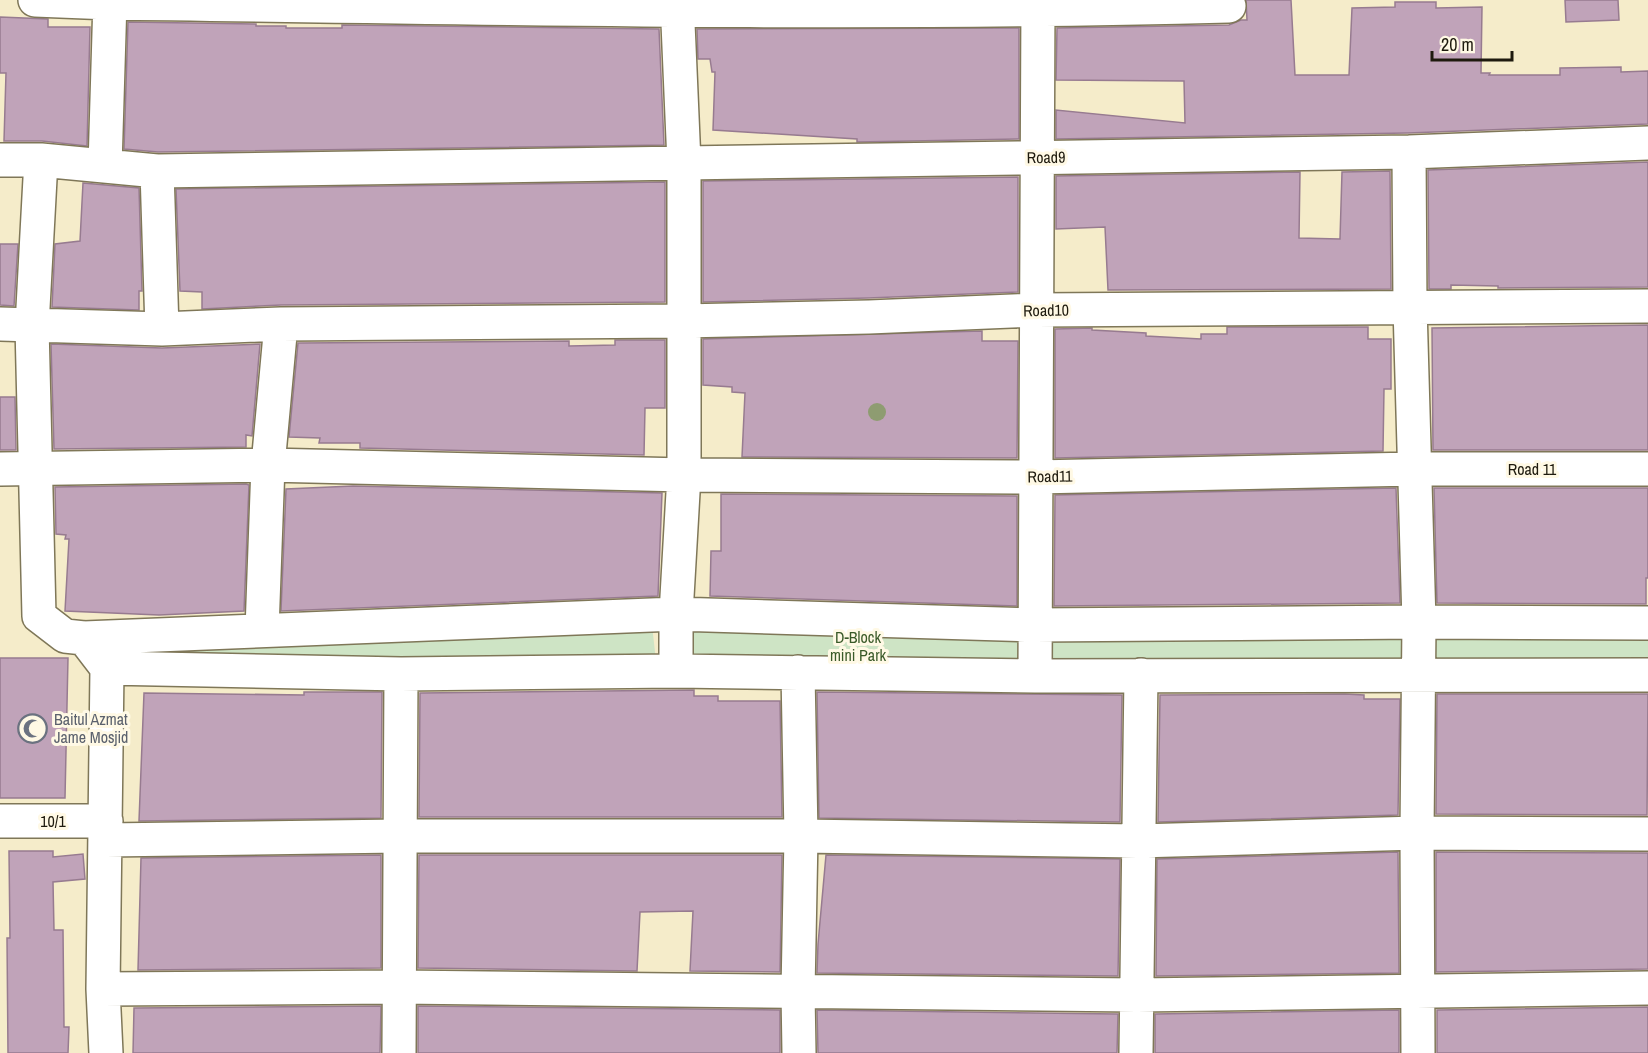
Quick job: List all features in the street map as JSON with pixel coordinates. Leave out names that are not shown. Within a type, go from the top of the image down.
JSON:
[{"type":"street","points":[[35,0],[678,6],[1229,6]]},
{"type":"street","points":[[105,165],[110,2]]},
{"type":"street","points":[[676,671],[676,615],[684,475],[684,164],[678,6]]},
{"type":"street","points":[[1035,676],[1038,6]]},
{"type":"street","name":"Road9","points":[[0,160],[41,160],[158,171],[1409,152],[1648,143]]},
{"type":"street","points":[[1409,152],[1410,307],[1419,622],[1417,674],[1418,1053]]},
{"type":"street","points":[[41,160],[16,325],[36,469],[39,616],[65,636],[84,638],[676,615],[1035,625],[1648,623]]},
{"type":"street","points":[[158,171],[162,329]]},
{"type":"street","name":"Road10","points":[[16,325],[162,329],[281,324],[869,317],[1036,310],[1648,306]]},
{"type":"street","points":[[262,630],[268,465],[281,324]]},
{"type":"street","name":"Road11","points":[[0,469],[268,465],[684,475],[1036,477],[1415,469]]},
{"type":"street","name":"Road 11","points":[[1415,469],[1648,469]]},
{"type":"street","points":[[84,638],[107,668],[103,989],[106,1053]]},
{"type":"street","points":[[107,668],[401,674],[676,671],[1035,676],[1648,675]]},
{"type":"street","points":[[798,672],[801,836],[799,1053]]},
{"type":"street","points":[[399,1053],[401,674]]},
{"type":"street","points":[[1136,1053],[1141,675]]},
{"type":"street","name":"10/1","points":[[0,821],[106,831],[400,836],[801,836],[1138,841],[1417,834],[1648,834]]},
{"type":"street","points":[[103,989],[398,987],[1137,995],[1648,988]]},
{"type":"green space","name":"D-Block mini Park","points":[[693,623],[1025,625],[1024,669],[692,667]]},
{"type":"green space","points":[[652,625],[656,661],[116,660],[103,648]]},
{"type":"green space","points":[[1426,629],[1648,630],[1648,663],[1425,664]]},
{"type":"green space","points":[[1040,630],[1414,632],[1413,662],[1040,660]]},
{"type":"building","points":[[1246,0],[1291,0],[1295,75],[1349,75],[1352,8],[1395,7],[1395,2],[1436,2],[1436,8],[1482,7],[1481,73],[1560,75],[1560,68],[1621,67],[1621,72],[1648,71],[1648,124],[1408,133],[1056,139],[1056,110],[1185,123],[1184,81],[1056,80],[1057,28],[1229,25],[1247,20]]},
{"type":"building","points":[[1565,0],[1618,0],[1619,20],[1566,22]]},
{"type":"building","points":[[0,17],[48,19],[48,27],[90,27],[87,146],[42,141],[4,141],[6,73],[0,73]]},
{"type":"building","points":[[128,22],[256,24],[256,26],[286,26],[286,28],[342,28],[342,25],[659,29],[664,145],[158,152],[124,149]]},
{"type":"building","points":[[1019,28],[1019,139],[857,142],[857,139],[713,130],[715,72],[712,72],[710,59],[698,59],[697,29]]},
{"type":"building","points":[[1648,162],[1648,287],[1498,288],[1498,286],[1451,285],[1451,289],[1429,289],[1428,170]]},
{"type":"building","points":[[1390,171],[1391,289],[1108,290],[1105,227],[1056,229],[1056,176],[1300,172],[1299,238],[1340,239],[1342,172]]},
{"type":"building","points":[[1018,177],[1018,292],[703,302],[703,181]]},
{"type":"building","points":[[665,182],[665,302],[281,305],[202,309],[202,292],[180,291],[176,189]]},
{"type":"building","points":[[83,183],[139,188],[142,291],[139,291],[139,310],[52,307],[55,244],[80,241]]},
{"type":"building","points":[[0,244],[18,244],[14,306],[0,305]]},
{"type":"building","points":[[1648,325],[1648,450],[1433,450],[1432,328]]},
{"type":"building","points":[[1227,327],[1368,327],[1368,339],[1391,339],[1391,389],[1384,389],[1383,451],[1055,458],[1055,329],[1092,328],[1092,330],[1146,333],[1146,336],[1201,339],[1201,334],[1227,334]]},
{"type":"building","points":[[982,331],[982,341],[1018,341],[1017,458],[742,457],[745,393],[732,392],[732,387],[703,385],[703,339]]},
{"type":"building","points":[[615,340],[665,340],[665,408],[645,408],[644,455],[360,448],[360,443],[319,443],[320,438],[289,437],[298,343],[569,341],[569,346],[615,345]]},
{"type":"building","points":[[51,344],[162,348],[260,344],[252,436],[246,435],[246,447],[54,449]]},
{"type":"building","points":[[0,397],[15,397],[16,450],[0,450]]},
{"type":"building","points":[[249,485],[244,611],[159,615],[65,611],[69,539],[65,539],[66,535],[56,534],[55,487]]},
{"type":"building","points":[[353,486],[662,493],[658,596],[281,611],[286,489]]},
{"type":"building","points":[[1396,488],[1400,603],[1054,606],[1055,495]]},
{"type":"building","points":[[1434,488],[1648,488],[1646,604],[1437,603]]},
{"type":"building","points":[[721,494],[1017,496],[1017,606],[710,596],[711,551],[721,551]]},
{"type":"building","name":"Baitul Azmat Jame Mosjid","points":[[0,658],[68,658],[65,798],[0,798]]},
{"type":"building","points":[[694,690],[694,696],[718,696],[718,701],[780,701],[782,817],[419,817],[420,693]]},
{"type":"building","points":[[304,692],[382,692],[381,818],[139,821],[144,693],[304,695]]},
{"type":"building","points":[[817,692],[1122,695],[1120,822],[819,818]]},
{"type":"building","points":[[1437,694],[1648,694],[1647,815],[1436,814]]},
{"type":"building","points":[[1160,695],[1364,695],[1364,699],[1400,699],[1398,815],[1158,822]]},
{"type":"building","points":[[9,851],[53,851],[53,857],[83,854],[85,879],[53,882],[54,930],[63,930],[64,1027],[69,1027],[68,1053],[8,1053]]},
{"type":"building","points":[[1398,852],[1399,973],[1156,976],[1157,859]]},
{"type":"building","points":[[1436,852],[1648,853],[1648,969],[1436,972]]},
{"type":"building","points":[[381,855],[381,968],[138,970],[141,858]]},
{"type":"building","points":[[419,855],[782,855],[780,972],[690,971],[693,911],[640,912],[637,971],[418,968]]},
{"type":"building","points":[[826,855],[1120,859],[1118,976],[817,973]]},
{"type":"building","points":[[381,1006],[380,1053],[133,1053],[134,1008]]},
{"type":"building","points":[[418,1006],[780,1010],[780,1053],[418,1053]]},
{"type":"building","points":[[1648,1007],[1648,1053],[1437,1053],[1437,1010]]},
{"type":"building","points":[[817,1010],[1118,1014],[1117,1053],[818,1053]]},
{"type":"building","points":[[1399,1010],[1399,1053],[1155,1053],[1155,1014]]},
{"type":"place","name":"Baitul Azmat Jame Mosjid","points":[[33,728]]}]
